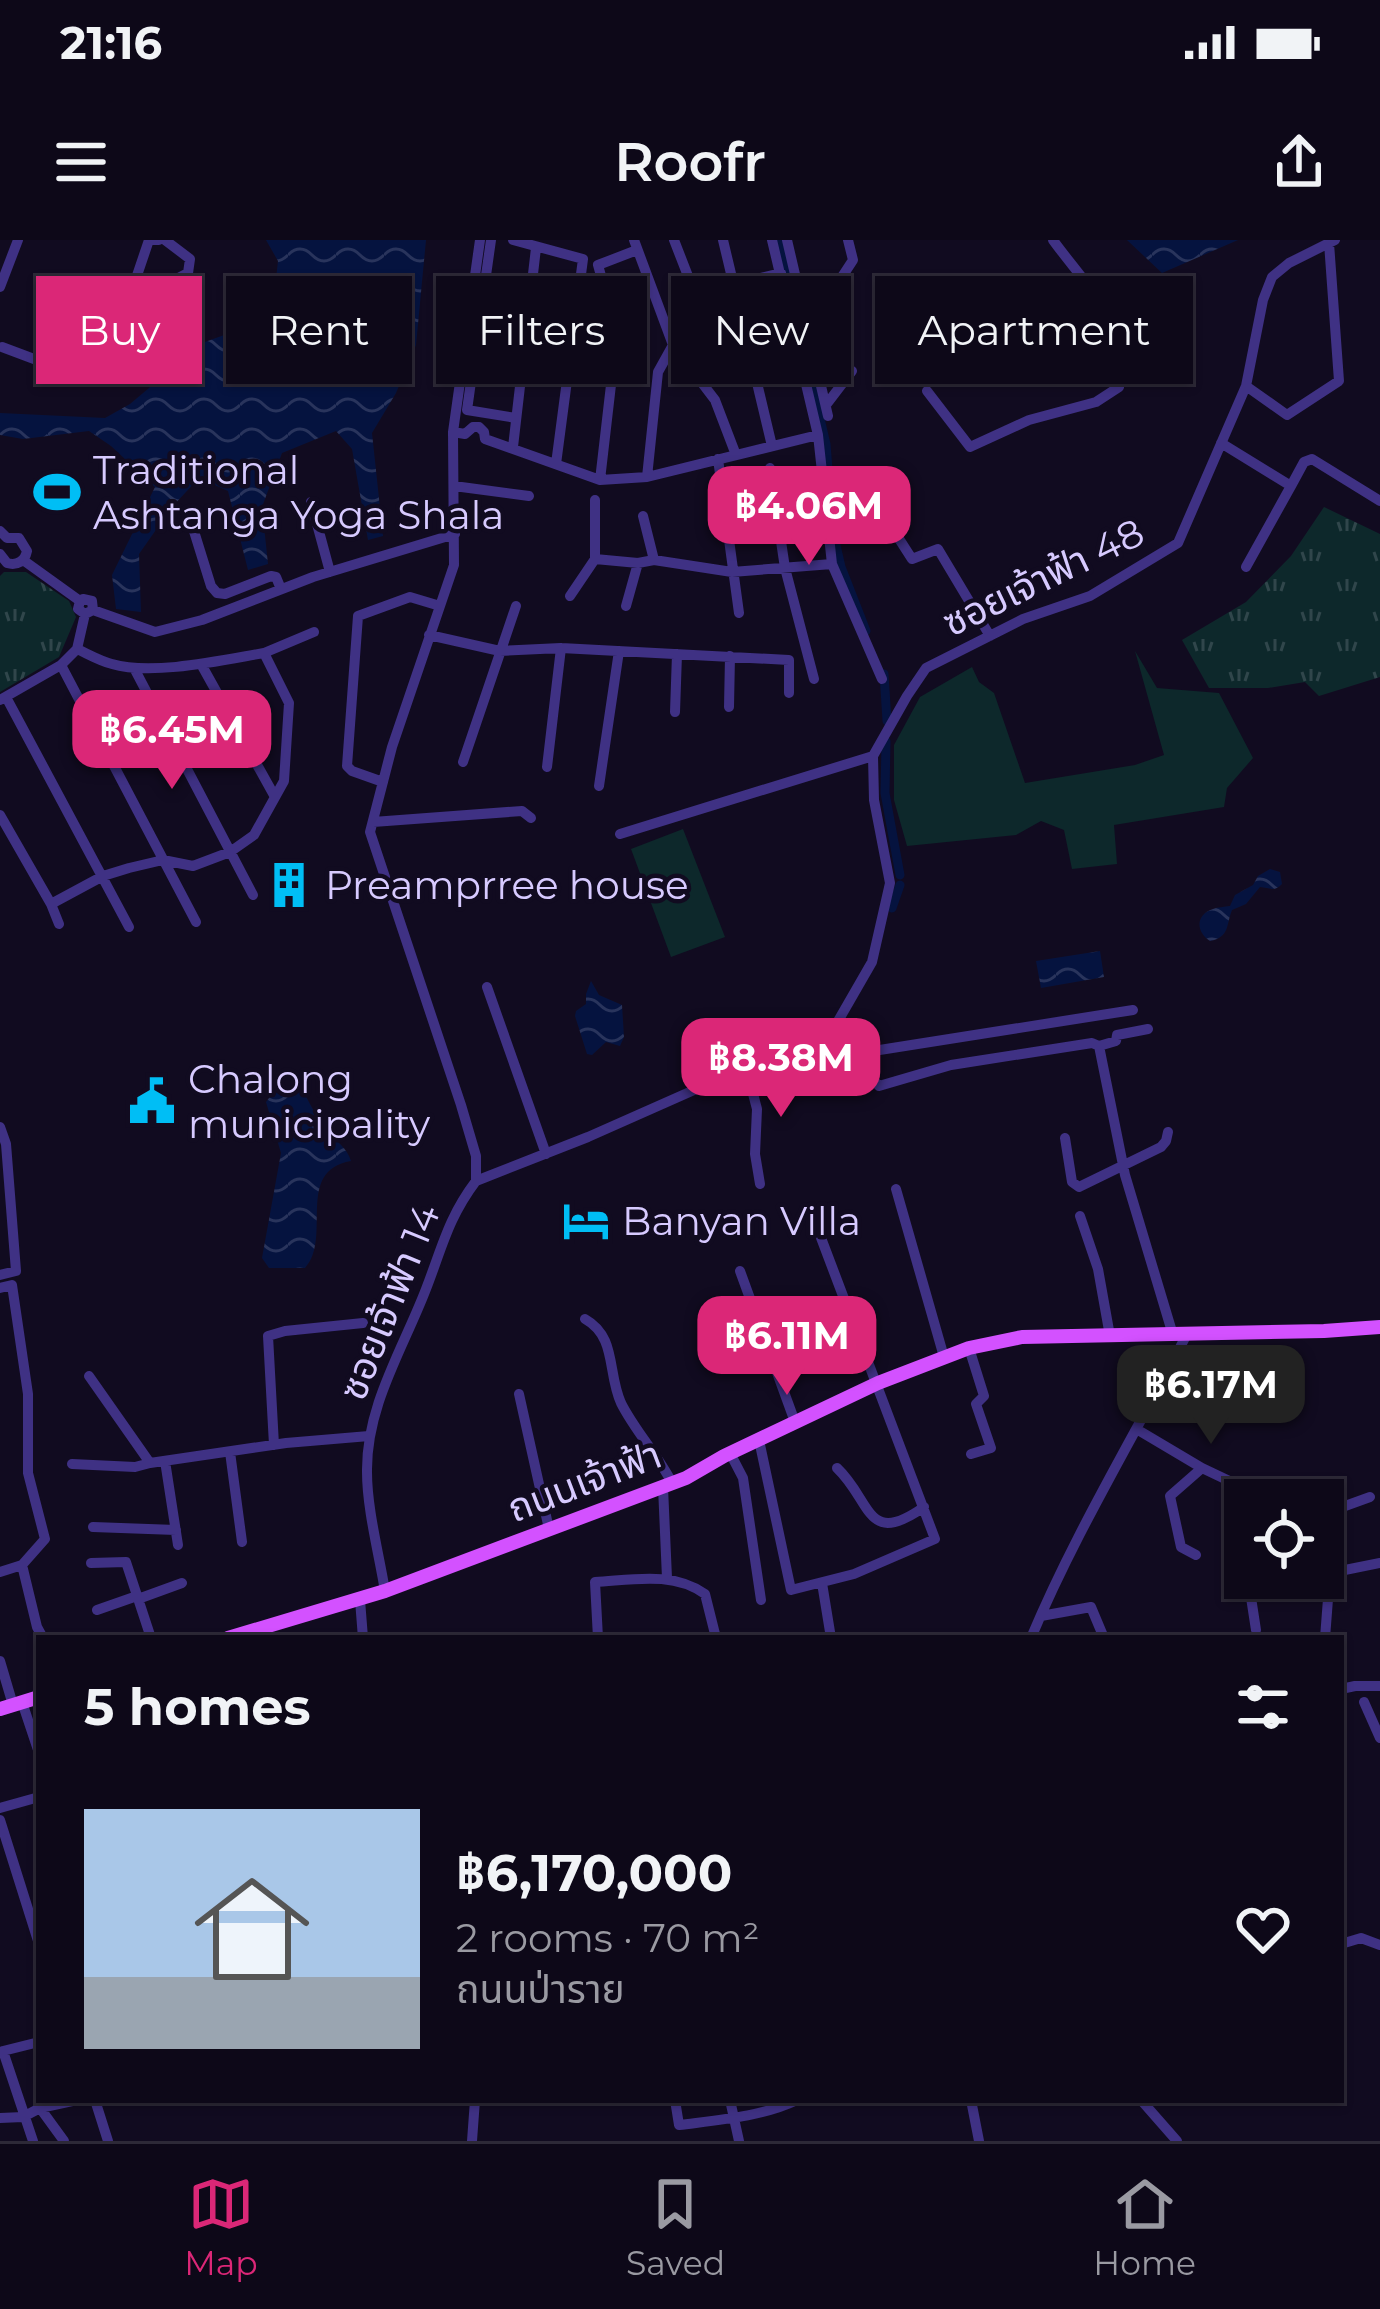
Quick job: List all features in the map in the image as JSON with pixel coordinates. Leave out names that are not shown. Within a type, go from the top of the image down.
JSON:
[{"type":"main road","name":"ถนนเจ้าฟ้า","points":[[238,1635],[360,1600],[668,1485],[878,1383],[969,1348],[1022,1337],[1380,1327]]},
{"type":"street","points":[[0,287],[19,240]]},
{"type":"street","points":[[137,276],[149,240],[162,240],[190,259],[188,273],[182,276]]},
{"type":"street","points":[[480,240],[454,486],[454,565],[392,747],[370,832],[476,1156],[476,1181],[830,1035],[872,962],[890,883],[874,800],[873,756],[620,834]]},
{"type":"street","points":[[491,240],[467,410],[516,418]]},
{"type":"street","points":[[513,240],[583,259],[556,464]]},
{"type":"street","points":[[674,240],[688,276]]},
{"type":"street","points":[[723,240],[733,276]]},
{"type":"street","points":[[772,240],[818,435],[832,564],[881,679]]},
{"type":"street","points":[[787,240],[795,276]]},
{"type":"street","points":[[843,276],[853,260],[848,240]]},
{"type":"street","points":[[927,392],[970,447],[1029,420],[1096,402],[1119,386],[1123,358],[1119,335],[1053,240]]},
{"type":"street","points":[[1246,386],[1287,415],[1339,381],[1332,242]]},
{"type":"street","name":"ซอยเจ้าฟ้า 48","points":[[873,756],[926,668],[1023,619],[1090,596],[1178,543],[1246,386],[1272,277],[1332,242]]},
{"type":"street","points":[[600,480],[617,332],[598,265],[635,245],[671,340]]},
{"type":"street","points":[[512,447],[536,248]]},
{"type":"street","points":[[768,276],[781,273]]},
{"type":"street","points":[[1,343],[36,359]]},
{"type":"street","points":[[647,478],[658,372],[671,349]]},
{"type":"street","points":[[703,384],[715,400],[736,455]]},
{"type":"street","points":[[758,384],[772,446]]},
{"type":"street","points":[[821,384],[827,411],[844,384]]},
{"type":"street","points":[[459,433],[479,427],[485,439],[600,480],[647,478],[818,435]]},
{"type":"street","points":[[1221,443],[1292,486]]},
{"type":"street","points":[[718,459],[739,613]]},
{"type":"street","points":[[1246,567],[1304,462],[1312,459],[1380,501]]},
{"type":"street","points":[[770,468],[785,568],[814,679]]},
{"type":"street","points":[[454,486],[529,496]]},
{"type":"street","points":[[869,492],[912,560],[938,549],[990,636]]},
{"type":"street","points":[[569,596],[595,559],[595,500]]},
{"type":"street","points":[[310,502],[330,572]]},
{"type":"street","points":[[643,516],[654,560]]},
{"type":"street","points":[[193,528],[217,593],[271,576],[281,589]]},
{"type":"street","points":[[89,612],[155,632],[454,535]]},
{"type":"street","points":[[14,537],[23,541],[27,551],[23,560],[10,564],[1,547],[14,537]]},
{"type":"street","points":[[595,559],[654,560],[732,572],[832,564]]},
{"type":"street","points":[[23,560],[80,601],[88,598],[93,605],[77,649],[61,665],[3,698],[129,927]]},
{"type":"street","points":[[626,607],[638,563]]},
{"type":"street","points":[[383,782],[347,766],[358,616],[410,597],[440,606]]},
{"type":"street","points":[[464,762],[516,606]]},
{"type":"street","points":[[77,649],[134,668],[201,664],[264,653],[314,632]]},
{"type":"street","points":[[430,634],[500,651],[561,648],[789,660],[789,693]]},
{"type":"street","points":[[547,767],[561,648]]},
{"type":"street","points":[[599,786],[619,651]]},
{"type":"street","points":[[51,904],[103,877],[164,860],[194,866],[230,852],[254,835],[284,782],[289,703],[264,653]]},
{"type":"street","points":[[675,712],[677,654]]},
{"type":"street","points":[[729,707],[730,656]]},
{"type":"street","points":[[201,664],[275,797]]},
{"type":"street","points":[[61,665],[196,922]]},
{"type":"street","points":[[134,668],[253,896]]},
{"type":"street","points":[[373,822],[522,811],[531,818]]},
{"type":"street","points":[[0,815],[59,924]]},
{"type":"street","points":[[487,987],[546,1154]]},
{"type":"street","points":[[848,1055],[1133,1010]]},
{"type":"street","points":[[830,1035],[879,1086],[951,1065],[1092,1043],[1100,1046],[1116,1041],[1124,1032],[1148,1029]]},
{"type":"street","points":[[1032,1635],[1070,1551],[1138,1430],[1180,1334],[1123,1166],[1100,1046]]},
{"type":"street","points":[[746,1067],[757,1109],[755,1162],[760,1184]]},
{"type":"street","points":[[0,1127],[6,1144],[16,1271],[0,1275]]},
{"type":"street","points":[[1065,1138],[1076,1186],[1161,1147],[1168,1132]]},
{"type":"street","name":"ซอยเจ้าฟ้า 14","points":[[385,1591],[367,1475],[369,1436],[385,1382],[452,1216],[476,1181]]},
{"type":"street","points":[[896,1189],[944,1357]]},
{"type":"street","points":[[759,1440],[791,1590],[854,1574],[935,1539],[812,1214]]},
{"type":"street","points":[[1080,1216],[1098,1269],[1110,1336]]},
{"type":"street","points":[[740,1270],[795,1422]]},
{"type":"street","points":[[0,1288],[12,1285],[28,1394],[28,1473],[46,1539],[22,1565],[0,1572]]},
{"type":"street","points":[[585,1319],[605,1335],[622,1405],[661,1462],[668,1485],[668,1578]]},
{"type":"street","points":[[274,1445],[268,1336],[363,1323]]},
{"type":"street","points":[[969,1348],[984,1396],[976,1404],[991,1448],[971,1454]]},
{"type":"street","points":[[89,1376],[150,1463]]},
{"type":"street","points":[[519,1394],[550,1529]]},
{"type":"street","points":[[1138,1430],[1225,1479]]},
{"type":"street","points":[[72,1464],[135,1467],[369,1436]]},
{"type":"street","points":[[230,1452],[242,1542]]},
{"type":"street","points":[[730,1453],[743,1478],[761,1600]]},
{"type":"street","points":[[164,1461],[178,1545]]},
{"type":"street","points":[[837,1468],[855,1484],[867,1512],[883,1523],[899,1523],[924,1507]]},
{"type":"street","points":[[1196,1556],[1181,1546],[1170,1496],[1202,1468]]},
{"type":"street","points":[[1344,1507],[1370,1497]]},
{"type":"street","points":[[93,1527],[176,1530]]},
{"type":"street","points":[[91,1563],[126,1562],[150,1635]]},
{"type":"street","points":[[1344,1570],[1380,1563]]},
{"type":"street","points":[[22,1565],[42,1635]]},
{"type":"street","points":[[598,1635],[595,1582],[668,1578],[705,1594],[715,1635]]},
{"type":"street","points":[[97,1610],[182,1582]]},
{"type":"street","points":[[823,1582],[832,1635]]},
{"type":"street","points":[[1251,1599],[1256,1630]]},
{"type":"street","points":[[1325,1635],[1328,1599]]},
{"type":"street","points":[[360,1600],[363,1635]]},
{"type":"street","points":[[1040,1616],[1090,1606],[1103,1635]]},
{"type":"street","points":[[0,1661],[12,1705],[36,1748]]},
{"type":"street","points":[[1344,1689],[1380,1687]]},
{"type":"street","points":[[1364,1702],[1380,1738]]},
{"type":"street","points":[[0,1808],[36,1798]]},
{"type":"street","points":[[0,1820],[36,1934]]},
{"type":"street","points":[[1344,1943],[1361,1938],[1380,1945]]},
{"type":"street","points":[[33,2141],[3,2051],[36,2043]]},
{"type":"street","points":[[0,2117],[23,2116],[63,2103]]},
{"type":"street","points":[[96,2103],[108,2141]]},
{"type":"street","points":[[472,2141],[475,2103]]},
{"type":"street","points":[[675,2103],[679,2125],[734,2118],[790,2103]]},
{"type":"street","points":[[731,2103],[739,2141]]},
{"type":"street","points":[[972,2103],[979,2141]]},
{"type":"street","points":[[1144,2103],[1177,2141]]},
{"type":"street","points":[[40,2108],[64,2141]]},
{"type":"green space","points":[[1324,507],[1380,534],[1380,677],[1319,696],[1305,682],[1268,688],[1209,688],[1182,640],[1246,602],[1291,556]]},
{"type":"green space","points":[[26,572],[69,601],[76,617],[59,657],[0,692],[0,576]]},
{"type":"green space","points":[[1135,651],[1157,688],[1219,693],[1253,758],[1227,788],[1224,807],[1114,825],[1117,864],[1072,869],[1064,830],[1041,821],[1016,835],[907,846],[894,800],[894,745],[920,697],[972,667],[979,682],[994,693],[1025,783],[1135,765],[1164,755]]},
{"type":"green space","points":[[683,829],[725,937],[671,957],[631,849]]},
{"type":"water","points":[[266,240],[426,240],[412,355],[412,276],[276,276],[278,261]]},
{"type":"water","points":[[1127,240],[1238,240],[1162,273]]},
{"type":"water","points":[[226,334],[226,384],[400,384],[372,433],[383,536],[368,540],[352,449],[336,431],[282,453],[262,507],[268,564],[248,570],[228,491],[199,478],[139,554],[141,612],[116,609],[112,575],[155,487],[89,431],[23,439],[0,435],[0,413],[105,418],[152,384],[202,384],[205,342]]},
{"type":"water","points":[[1270,869],[1280,872],[1282,884],[1275,889],[1260,887],[1246,904],[1232,910],[1221,937],[1210,941],[1205,937],[1200,924],[1203,915],[1230,906],[1235,895]]},
{"type":"water","points":[[1100,951],[1104,977],[1041,988],[1036,961]]},
{"type":"water","points":[[591,981],[599,995],[622,1005],[624,1037],[620,1046],[606,1042],[592,1055],[587,1054],[575,1016],[586,1004]]},
{"type":"water","points":[[302,1086],[351,1161],[334,1167],[324,1178],[313,1255],[305,1268],[269,1268],[262,1258],[281,1153],[266,1102],[272,1094]]},
{"type":"waterway","points":[[778,240],[826,444],[833,532],[866,631]]},
{"type":"waterway","points":[[884,674],[887,721]]},
{"type":"waterway","points":[[886,741],[885,793],[900,875]]},
{"type":"waterway","points":[[892,908],[900,885]]},
{"type":"place","name":"Traditional Ashtanga Yoga Shala","points":[[57,492]]},
{"type":"place","name":"Preamprree house","points":[[289,885]]},
{"type":"place","name":"Chalong municipality","points":[[152,1101]]},
{"type":"place","name":"Banyan Villa","points":[[586,1221]]}]
